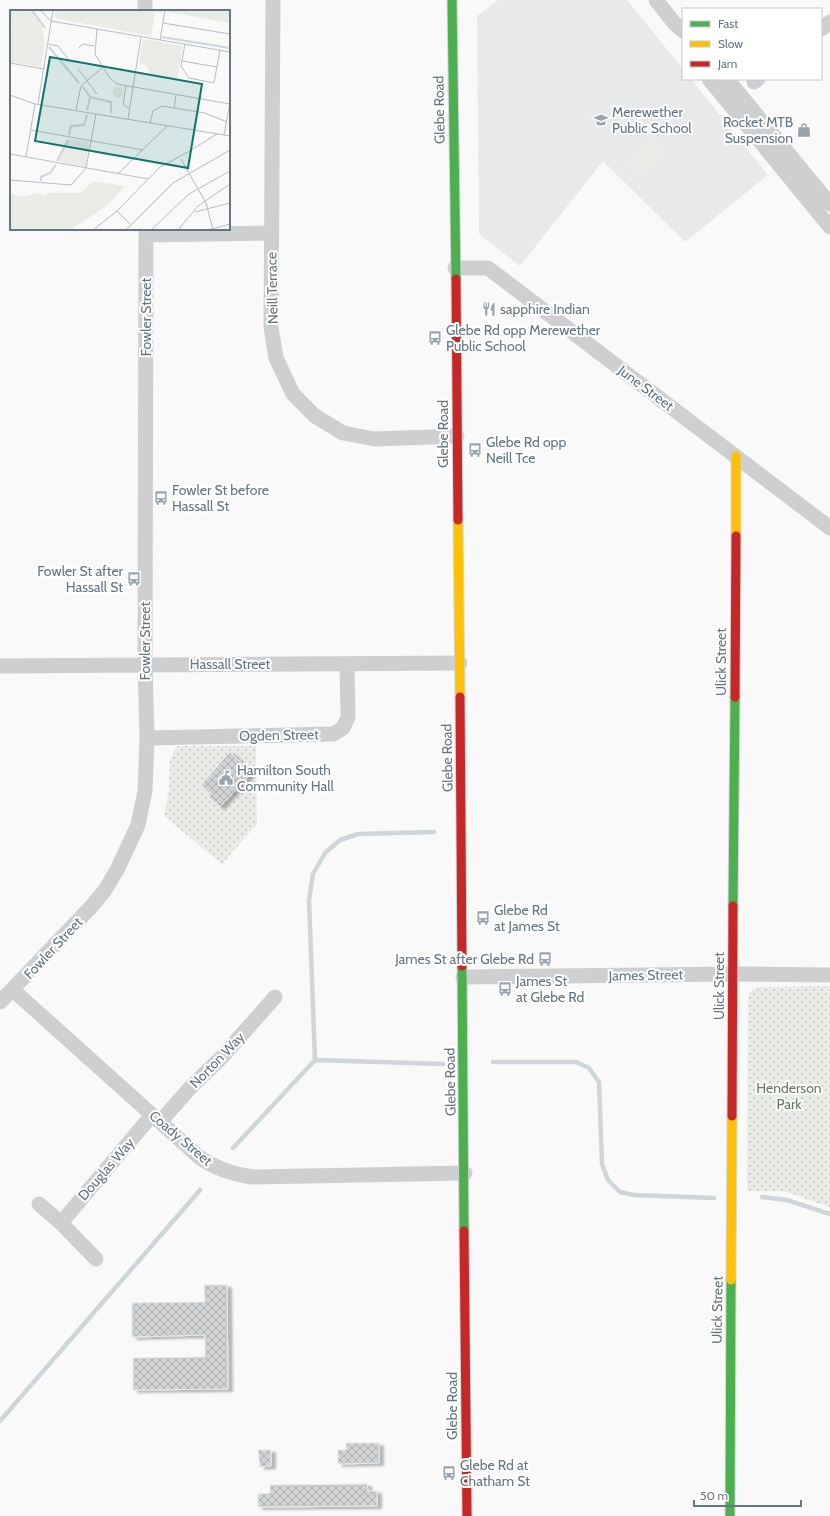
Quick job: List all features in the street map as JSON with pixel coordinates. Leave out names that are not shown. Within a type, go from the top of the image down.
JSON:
[{"type":"main road","name":"Glebe Road","points":[[452,0],[460,663],[467,1516]]},
{"type":"main road","name":"Ulick Street","points":[[730,1516],[736,456]]},
{"type":"street","name":"Neill Terrace","points":[[273,0],[271,233],[272,327],[276,358],[293,394],[315,416],[343,433],[375,439],[457,436]]},
{"type":"street","points":[[656,0],[679,28]]},
{"type":"street","points":[[822,28],[830,22]]},
{"type":"street","points":[[711,80],[830,227]]},
{"type":"street","points":[[728,80],[830,204]]},
{"type":"street","points":[[146,232],[271,233]]},
{"type":"street","name":"Fowler Street","points":[[0,1002],[13,990],[105,890],[117,870],[138,825],[145,791],[147,738],[144,664],[146,232]]},
{"type":"street","name":"June Street","points":[[455,268],[488,268],[830,528]]},
{"type":"street","name":"Hassall Street","points":[[0,666],[460,663]]},
{"type":"street","name":"Ogden Street","points":[[147,738],[333,734],[343,728],[348,717],[347,664]]},
{"type":"street","name":"James Street","points":[[463,977],[733,974],[830,975]]},
{"type":"street","name":"Coady Street","points":[[13,990],[156,1119],[210,1165],[235,1174],[252,1177],[465,1173]]},
{"type":"street","name":"Norton Way","points":[[156,1119],[222,1056],[275,997]]},
{"type":"street","name":"Douglas Way","points":[[61,1223],[156,1119]]},
{"type":"street","points":[[39,1204],[61,1223],[96,1259]]},
{"type":"shaded area","name":"Merewether Public School","points":[[498,0],[627,0],[682,68],[682,80],[692,80],[768,175],[685,242],[603,161],[520,266],[479,234],[477,16]]},
{"type":"green space","points":[[651,136],[667,151],[641,178],[625,163]]},
{"type":"green space","points":[[177,746],[256,746],[257,824],[222,864],[164,816],[169,789],[170,759]]},
{"type":"green space","name":"Henderson Park","points":[[830,986],[830,1207],[783,1191],[747,1191],[748,1001],[750,992],[757,987]]},
{"type":"building","name":"Hamilton South Community Hall","points":[[230,752],[252,772],[220,807],[209,797],[211,794],[201,785]]},
{"type":"building","points":[[204,1285],[227,1285],[228,1389],[133,1390],[133,1358],[205,1357],[205,1335],[132,1337],[132,1303],[205,1302]]},
{"type":"building","points":[[346,1443],[379,1443],[379,1463],[338,1464],[338,1450],[346,1450]]},
{"type":"building","points":[[258,1450],[271,1450],[271,1466],[260,1467]]},
{"type":"building","points":[[367,1484],[368,1491],[377,1491],[377,1506],[258,1507],[258,1494],[270,1493],[270,1485]]},
{"type":"waterway","points":[[233,1148],[315,1060],[309,900],[313,874],[325,853],[340,840],[358,834],[434,832]]},
{"type":"waterway","points":[[315,1060],[443,1064]]},
{"type":"waterway","points":[[493,1062],[576,1062],[589,1068],[599,1082],[602,1164],[608,1180],[620,1192],[634,1195],[714,1198]]},
{"type":"waterway","points":[[0,1421],[200,1190]]},
{"type":"waterway","points":[[762,1197],[787,1200],[830,1214]]},
{"type":"traffic: fast","points":[[452,0],[456,279]]},
{"type":"traffic: fast","points":[[733,906],[735,697]]},
{"type":"traffic: fast","points":[[462,966],[464,1231]]},
{"type":"traffic: fast","points":[[730,1516],[731,1280]]},
{"type":"traffic: slow","points":[[736,456],[736,536]]},
{"type":"traffic: slow","points":[[458,520],[460,697]]},
{"type":"traffic: slow","points":[[731,1280],[732,1116]]},
{"type":"traffic: jam","points":[[456,279],[458,520]]},
{"type":"traffic: jam","points":[[735,697],[736,536]]},
{"type":"traffic: jam","points":[[460,697],[462,966]]},
{"type":"traffic: jam","points":[[732,1116],[733,906]]},
{"type":"traffic: jam","points":[[464,1231],[467,1516]]},
{"type":"place","name":"Merewether Public School","points":[[601,120]]},
{"type":"place","name":"Rocket MTB Suspension","points":[[804,130]]},
{"type":"place","name":"sapphire Indian","points":[[489,309]]},
{"type":"place","name":"Glebe Rd opp Merewether Public School","points":[[435,338]]},
{"type":"place","name":"Glebe Rd opp Neill Tce","points":[[475,450]]},
{"type":"place","name":"Fowler St before Hassall St","points":[[161,498]]},
{"type":"place","name":"Fowler St after Hassall St","points":[[134,579]]},
{"type":"place","name":"Hamilton South Community Hall","points":[[226,778]]},
{"type":"place","name":"Glebe Rd at James St","points":[[483,918]]},
{"type":"place","name":"James St after Glebe Rd","points":[[545,959]]},
{"type":"place","name":"James St at Glebe Rd","points":[[505,989]]},
{"type":"place","name":"Glebe Rd at Chatham St","points":[[449,1473]]}]
